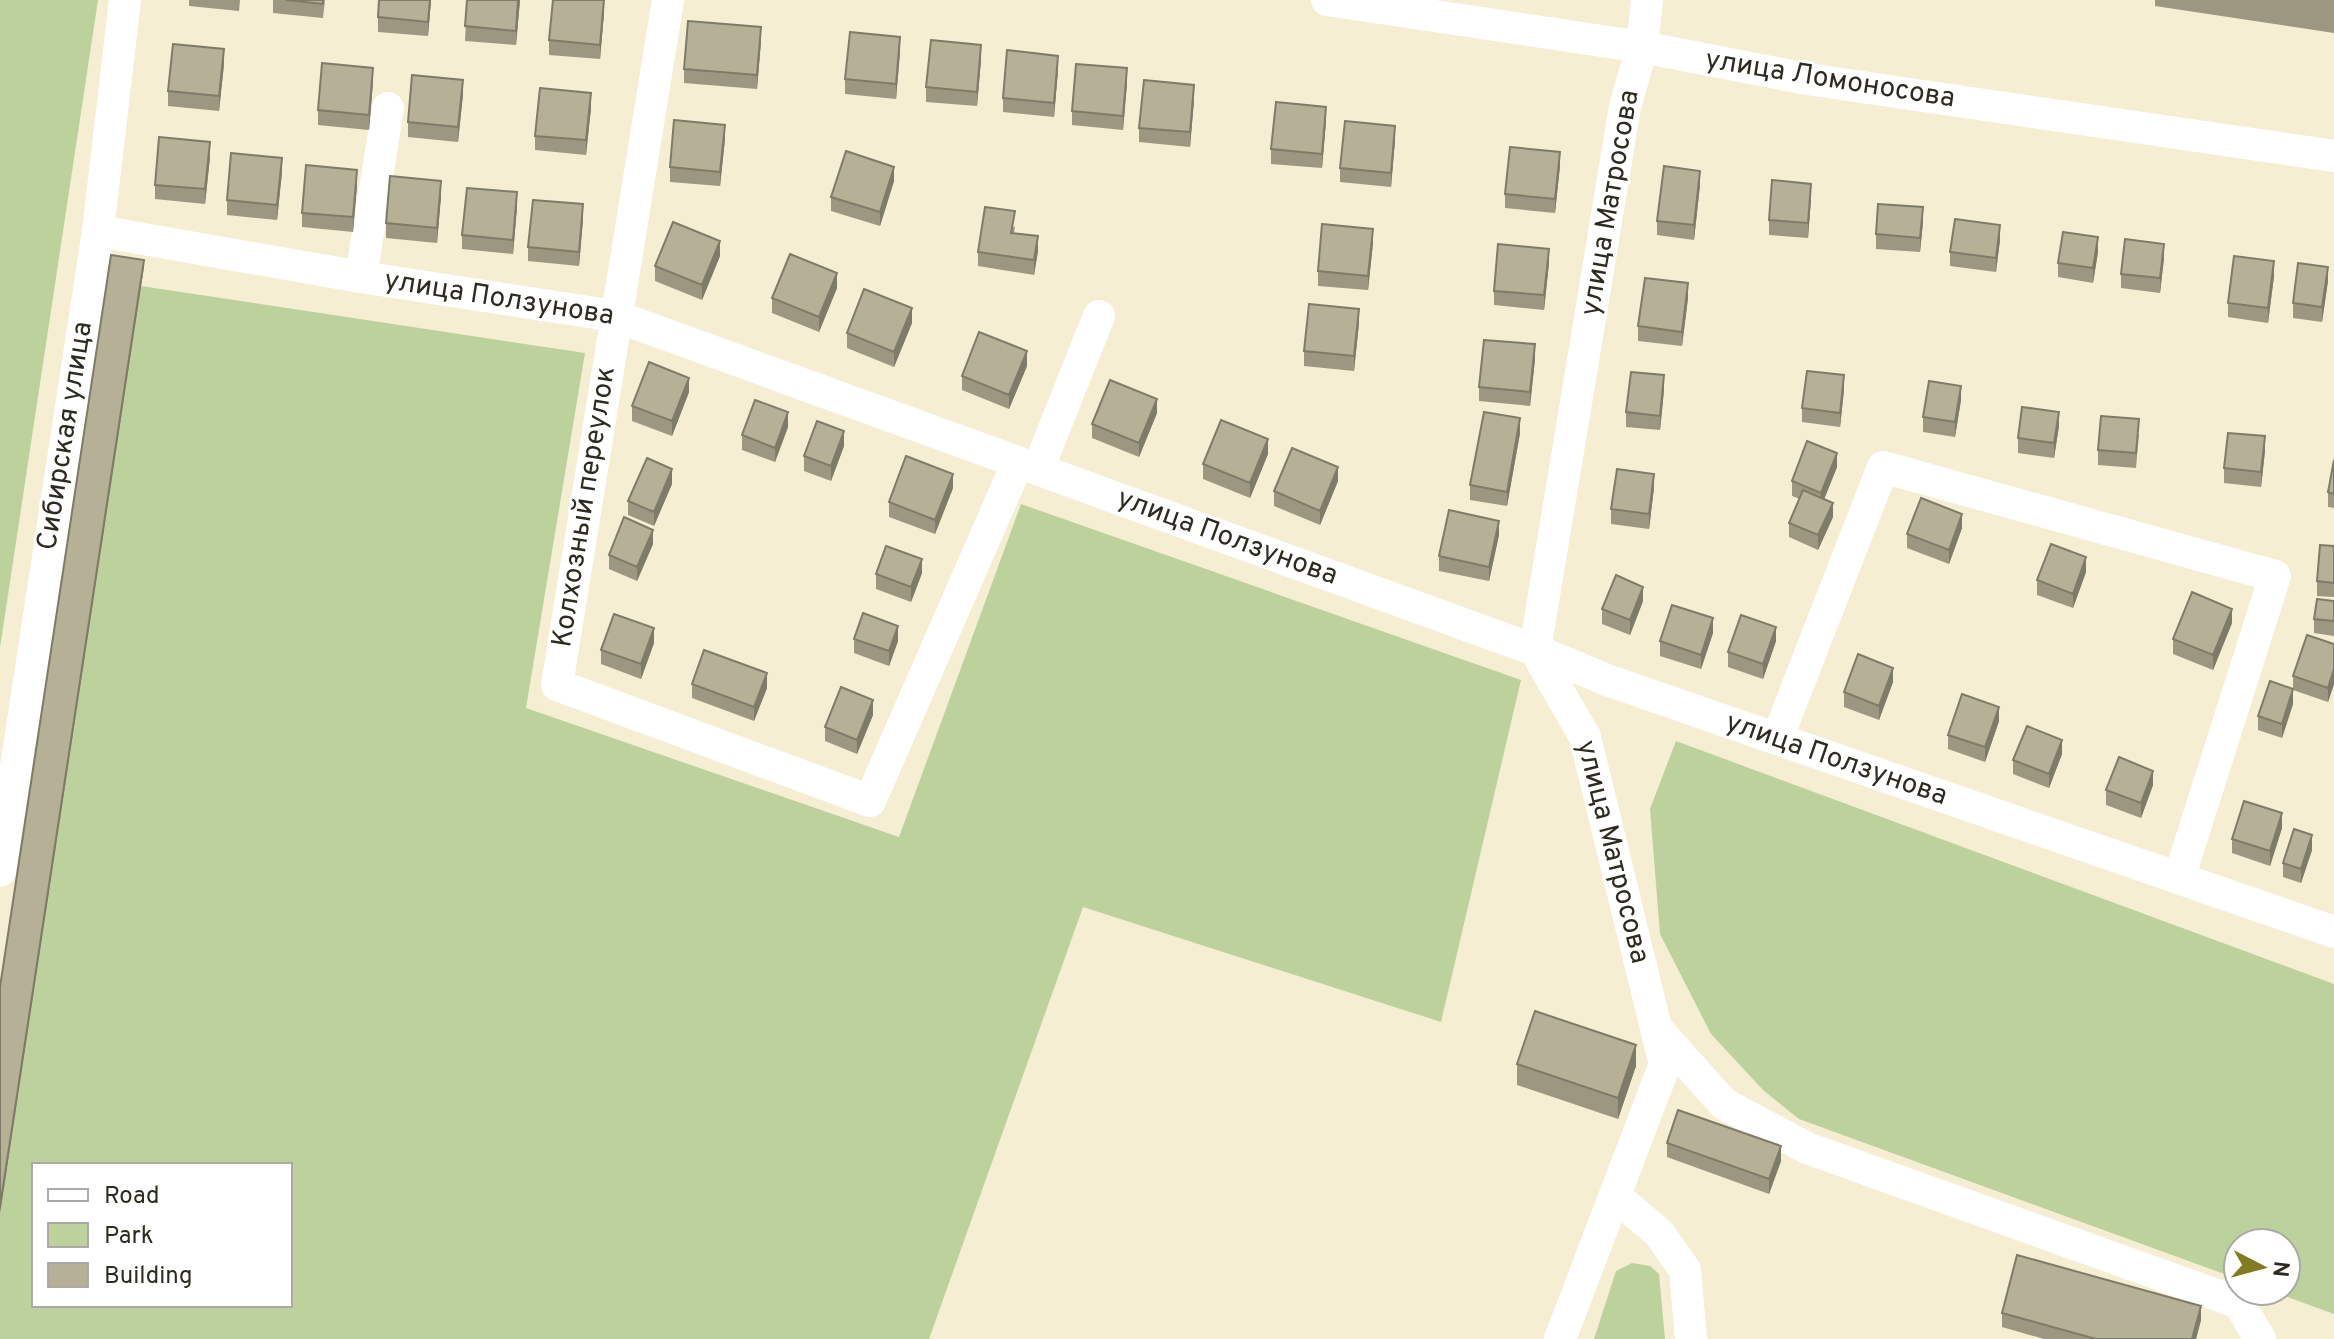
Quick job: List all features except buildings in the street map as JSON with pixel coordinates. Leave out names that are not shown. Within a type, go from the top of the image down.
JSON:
[{"type":"street","name":"Сибирская улица","points":[[0,871],[98,231],[125,0]]},
{"type":"street","name":"Колхозный переулок","points":[[668,0],[557,685],[870,801],[1028,465]]},
{"type":"street","name":"улица Ломоносова","points":[[1327,0],[1642,47],[1807,79],[2334,156]]},
{"type":"street","name":"улица Матросова","points":[[1647,0],[1642,47],[1625,107],[1535,650],[1585,737],[1656,1028],[1724,1104],[1807,1148],[2239,1303],[2260,1339]]},
{"type":"street","points":[[361,277],[388,108]]},
{"type":"street","name":"улица Ползунова","points":[[98,231],[361,277],[615,316],[1535,650],[1607,680],[2334,932]]},
{"type":"street","points":[[1028,465],[1099,316]]},
{"type":"street","points":[[1777,739],[1883,467],[2275,576],[2179,878]]},
{"type":"street","points":[[1585,737],[1607,680]]},
{"type":"street","points":[[1560,1339],[1665,1064],[1656,1028]]},
{"type":"street","points":[[1615,1196],[1659,1233],[1685,1270],[1691,1339]]},
{"type":"green space","points":[[0,0],[98,0],[0,648]]},
{"type":"green space","points":[[141,286],[585,353],[526,708],[899,837],[1021,504],[1521,680],[1441,1022],[1083,907],[929,1339],[0,1339],[0,1214]]},
{"type":"green space","points":[[1676,741],[2334,984],[2334,1314],[2302,1302],[2302,1227],[2222,1227],[2222,1273],[1799,1119],[1764,1091],[1711,1034],[1660,934],[1650,809]]},
{"type":"green space","points":[[1632,1263],[1650,1266],[1659,1274],[1665,1339],[1594,1339],[1616,1271]]}]
